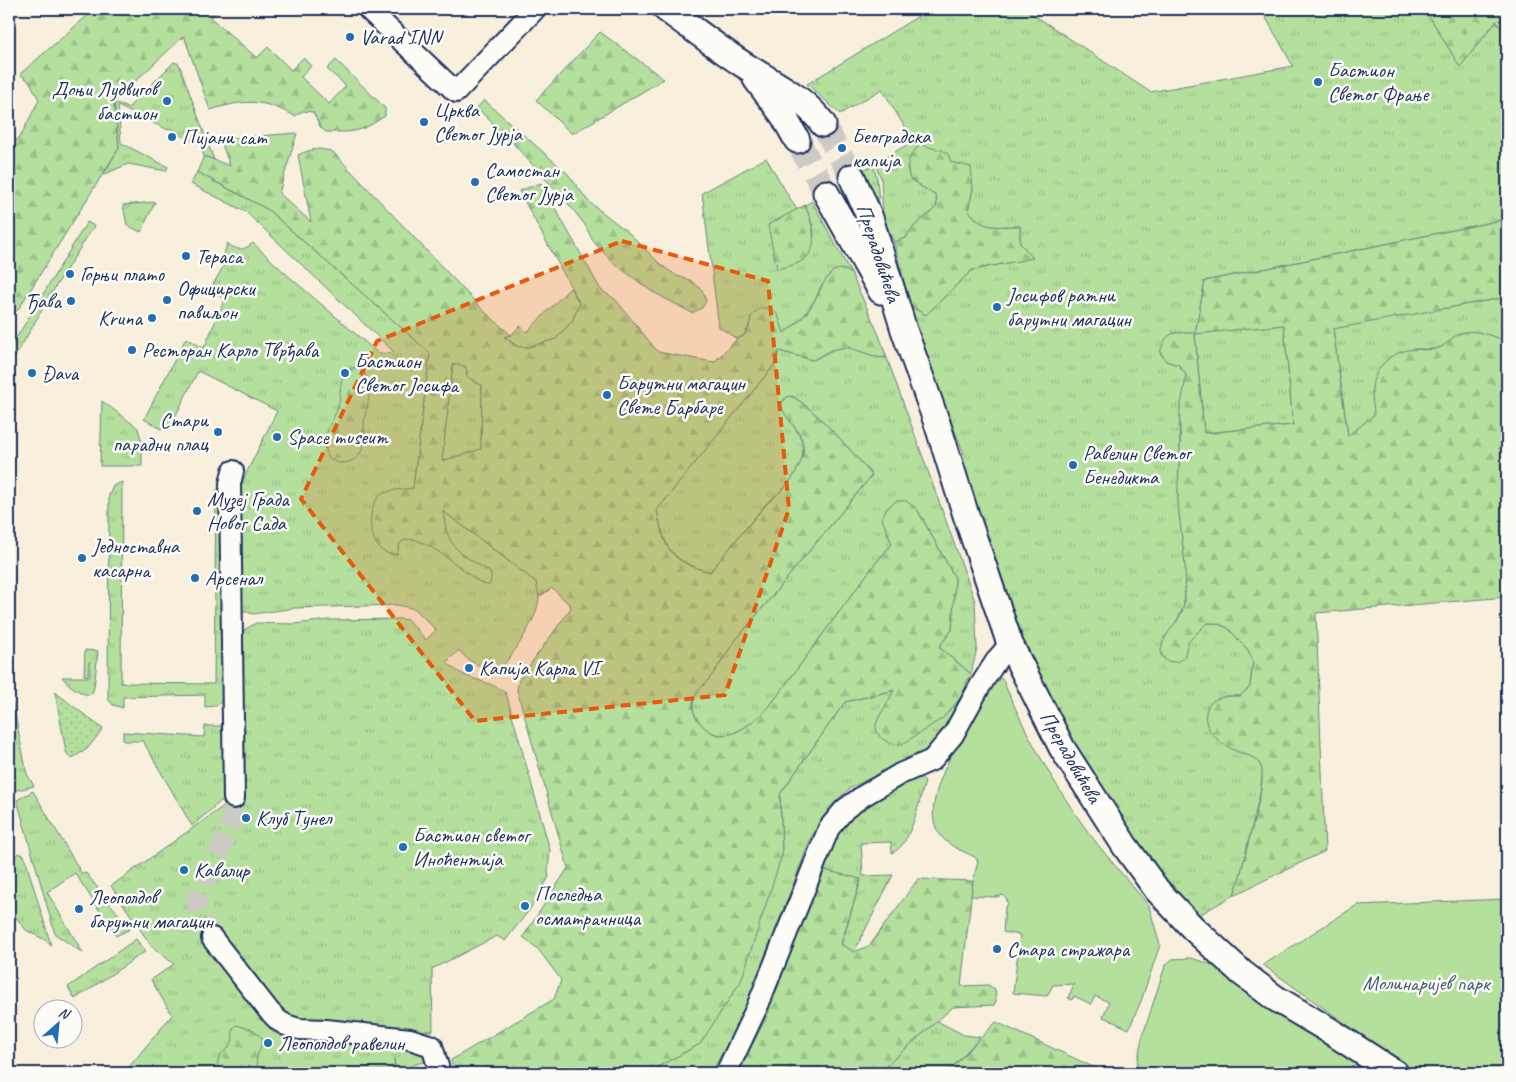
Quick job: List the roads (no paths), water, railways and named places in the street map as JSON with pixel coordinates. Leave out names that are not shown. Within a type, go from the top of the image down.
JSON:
[{"type":"main road","points":[[666,9],[740,62],[797,98],[814,112],[824,124]]},
{"type":"main road","points":[[740,62],[775,102],[797,140]]},
{"type":"main road","name":"Прерадовићева","points":[[852,177],[870,218],[904,330],[938,426],[1010,644],[1062,748],[1125,846],[1157,890],[1193,928],[1242,973],[1275,998],[1395,1073]]},
{"type":"main road","name":"Прерадовићева","points":[[826,193],[904,330]]},
{"type":"street","points":[[368,9],[456,92],[535,9]]},
{"type":"street","points":[[233,471],[230,484],[234,798]]},
{"type":"street","points":[[726,1073],[757,1007],[829,828],[846,809],[863,796],[900,774],[932,760],[953,735],[980,686],[998,658],[1010,644]]},
{"type":"street","points":[[212,938],[255,994],[279,1021],[299,1029],[360,1033],[418,1041],[432,1046],[440,1073]]},
{"type":"tunnel","points":[[823,124],[852,177]]},
{"type":"tunnel","points":[[797,140],[826,193]]},
{"type":"tunnel","points":[[212,938],[199,915],[197,899],[228,832],[232,820],[234,798]]},
{"type":"place","name":"Varad INN","points":[[350,37]]},
{"type":"place","name":"Бастион Светог Фрање","points":[[1318,82]]},
{"type":"place","name":"Доњи Лудвигов бастион","points":[[167,101]]},
{"type":"place","name":"Црква Светог Јурја","points":[[424,122]]},
{"type":"place","name":"Пијани сат","points":[[172,137]]},
{"type":"place","name":"Београдска капија","points":[[842,148]]},
{"type":"place","name":"Самостан Светог Јурја","points":[[475,182]]},
{"type":"place","name":"Тераса","points":[[186,256]]},
{"type":"place","name":"Горњи плато","points":[[70,274]]},
{"type":"place","name":"Официрски павиљон","points":[[167,300]]},
{"type":"place","name":"Ђава","points":[[71,301]]},
{"type":"place","name":"Јосифов ратни барутни магацин","points":[[997,307]]},
{"type":"place","name":"Kruna","points":[[152,318]]},
{"type":"place","name":"Ресторан Карло Тврђава","points":[[132,350]]},
{"type":"place","name":"Đava","points":[[32,373]]},
{"type":"place","name":"Бастион Светог Јосифа","points":[[345,373]]},
{"type":"place","name":"Барутни магацин Свете Барбаре","points":[[607,395]]},
{"type":"place","name":"Стари парадни плац","points":[[218,432]]},
{"type":"place","name":"Space museum","points":[[277,437]]},
{"type":"place","name":"Равелин Светог Бенедикта","points":[[1073,465]]},
{"type":"place","name":"Музеј Града Новог Сада","points":[[197,511]]},
{"type":"place","name":"Једноставна касарна","points":[[82,558]]},
{"type":"place","name":"Арсенал","points":[[195,578]]},
{"type":"place","name":"Капија Карла VI","points":[[469,668]]},
{"type":"place","name":"Клуб Тунел","points":[[246,818]]},
{"type":"place","name":"Бастион светог Иноћентија","points":[[403,847]]},
{"type":"place","name":"Кавалир","points":[[184,870]]},
{"type":"place","name":"Последња осматрачница","points":[[525,906]]},
{"type":"place","name":"Леополдов барутни магацин","points":[[79,909]]},
{"type":"place","name":"Стара стражара","points":[[997,949]]},
{"type":"place","name":"Леополдов равелин","points":[[268,1043]]},
{"type":"park label","name":"Молинаријев парк","points":[[1426,983]]}]
